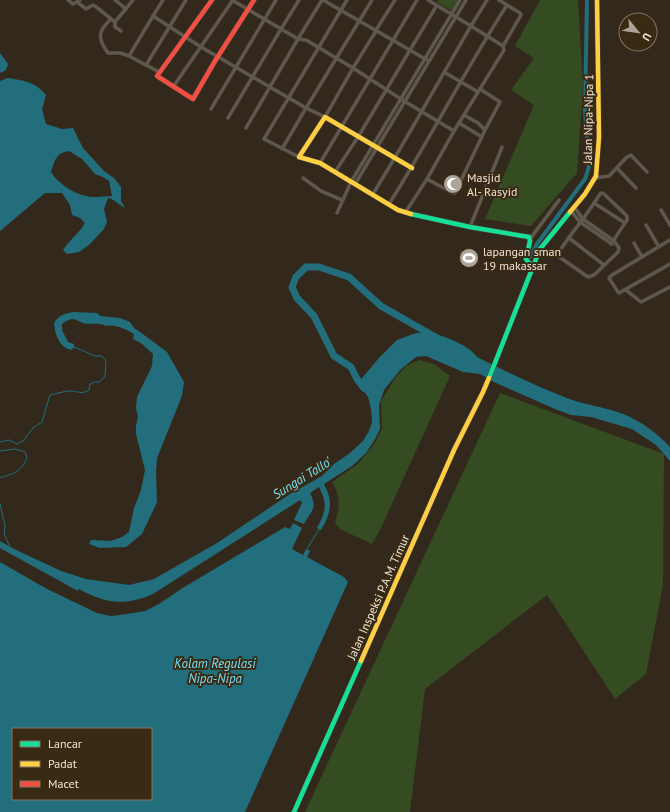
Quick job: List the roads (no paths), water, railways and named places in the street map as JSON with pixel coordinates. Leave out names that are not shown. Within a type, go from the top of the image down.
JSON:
[{"type":"street","points":[[68,0],[73,4],[79,1],[86,9],[94,5],[115,22],[115,27],[121,31]]},
{"type":"street","points":[[115,0],[126,9]]},
{"type":"street","points":[[115,22],[133,0]]},
{"type":"street","points":[[129,56],[163,0]]},
{"type":"street","points":[[146,65],[186,0]]},
{"type":"street","points":[[212,0],[159,72],[157,78],[193,99],[254,0]]},
{"type":"street","points":[[173,87],[233,0],[298,39],[306,40],[353,68],[454,132]]},
{"type":"street","points":[[211,109],[276,0]]},
{"type":"street","points":[[228,118],[300,0]]},
{"type":"street","points":[[246,128],[322,0],[427,60]]},
{"type":"street","points":[[347,0],[264,139],[299,157],[320,163],[405,212],[470,227],[527,236],[530,239]]},
{"type":"street","points":[[282,148],[372,0]]},
{"type":"street","points":[[299,157],[325,117],[395,0]]},
{"type":"street","points":[[320,163],[417,0]]},
{"type":"street","points":[[428,0],[503,46]]},
{"type":"street","points":[[335,172],[358,137],[410,50],[437,0]]},
{"type":"street","points":[[427,60],[460,0]]},
{"type":"street","points":[[337,213],[342,200],[402,100],[466,0]]},
{"type":"street","points":[[373,194],[487,0]]},
{"type":"street","points":[[405,212],[504,52],[503,46],[521,15],[499,0]]},
{"type":"street","name":"Jalan Nipa-Nipa 1","points":[[499,356],[533,265],[546,242],[596,178],[599,137],[597,0]]},
{"type":"street","points":[[389,204],[412,168],[460,81],[507,5]]},
{"type":"street","points":[[153,16],[201,48],[306,108],[325,117],[412,168]]},
{"type":"street","points":[[111,19],[101,29],[100,35],[102,43],[108,53],[120,53],[129,56],[159,72]]},
{"type":"street","points":[[427,178],[455,194],[500,102],[444,72]]},
{"type":"street","points":[[464,115],[478,123],[485,130]]},
{"type":"street","points":[[460,123],[482,137]]},
{"type":"street","points":[[470,227],[502,147]]},
{"type":"street","points":[[596,178],[607,177],[627,157],[631,156],[647,172]]},
{"type":"street","points":[[617,168],[636,188]]},
{"type":"street","points":[[303,178],[321,192],[342,200]]},
{"type":"street","points":[[572,209],[583,219],[612,242],[616,245],[619,250],[594,275],[588,277],[558,256],[557,254],[583,219],[601,193],[604,193],[627,216],[627,220],[612,242]]},
{"type":"street","points":[[533,265],[526,261],[530,239],[559,200]]},
{"type":"street","points":[[594,202],[625,223]]},
{"type":"street","points":[[572,209],[580,222],[612,242]]},
{"type":"street","points":[[661,210],[668,219],[670,226]]},
{"type":"street","points":[[646,225],[659,247]]},
{"type":"street","points":[[569,238],[604,265]]},
{"type":"street","points":[[670,240],[609,278],[618,293],[626,290],[670,264]]},
{"type":"street","points":[[634,243],[642,257]]},
{"type":"street","points":[[626,290],[641,302],[644,302],[670,287]]},
{"type":"street","name":"Jalan Inspeksi P.A.M. Timur","points":[[294,812],[454,450],[499,356]]},
{"type":"water","points":[[0,53],[8,64],[6,70],[0,73]]},
{"type":"water","points":[[8,78],[24,81],[33,84],[42,90],[46,95],[42,109],[46,124],[62,129],[73,128],[83,148],[104,171],[114,178],[121,187],[121,201],[125,208],[108,198],[104,209],[107,222],[104,229],[89,245],[79,252],[67,254],[63,250],[85,223],[80,218],[72,215],[70,205],[62,193],[45,193],[0,231],[0,81]],"holes":[[[69,151],[82,159],[95,174],[109,181],[112,196],[90,197],[77,193],[59,182],[51,172],[57,158],[61,153]]]},
{"type":"water","points":[[73,312],[97,313],[100,316],[120,318],[130,322],[134,328],[167,352],[184,382],[182,396],[157,458],[157,502],[142,534],[126,547],[100,548],[89,544],[91,540],[111,541],[122,537],[129,532],[145,470],[136,434],[138,417],[136,408],[137,397],[152,366],[153,354],[141,343],[133,339],[134,334],[124,329],[117,326],[83,323],[74,319],[68,320],[62,324],[62,330],[68,342],[74,344],[72,350],[68,349],[58,340],[54,323],[62,315]]},
{"type":"water","points":[[416,333],[432,333],[444,336],[463,345],[477,357],[544,389],[574,400],[623,414],[636,420],[660,437],[670,447],[670,461],[656,445],[632,429],[591,417],[571,415],[496,383],[480,374],[463,372],[426,356],[416,357],[400,370],[384,390],[379,405],[380,429],[366,453],[352,466],[324,484],[328,492],[330,508],[328,517],[321,530],[317,528],[324,512],[325,503],[319,487],[310,493],[313,503],[313,510],[304,524],[294,520],[302,503],[300,500],[153,594],[125,602],[116,602],[98,598],[79,589],[78,591],[0,548],[0,541],[61,571],[86,579],[129,585],[154,579],[217,543],[290,494],[322,476],[334,464],[350,453],[363,441],[372,422],[371,409],[368,397],[358,383],[378,359],[397,340]]},
{"type":"water","name":"Kolam Regulasi Nipa-Nipa","points":[[293,523],[302,528],[292,549],[303,555],[306,549],[310,551],[307,557],[344,577],[348,582],[245,812],[0,812],[0,562],[47,589],[97,613],[111,616],[145,611],[159,604],[181,589],[285,527],[290,529]]},
{"type":"waterway","points":[[530,257],[537,244],[585,179],[589,167],[585,109],[587,0]]},
{"type":"waterway","name":"Sungai Tallo'","points":[[364,388],[357,379],[351,367],[334,356],[314,316],[297,298],[292,287],[296,277],[306,267],[319,267],[349,277],[381,306],[437,338]]},
{"type":"waterway","points":[[0,442],[9,440],[17,444],[23,441],[33,428],[42,422],[50,395],[68,391],[82,393],[89,390],[90,384],[100,382],[105,376],[106,361],[102,356],[95,356],[74,347]]},
{"type":"waterway","points":[[0,451],[15,449],[25,452],[27,458],[19,470],[0,478]]},
{"type":"waterway","name":"Sungai Tallo'","points":[[0,504],[5,526],[4,534],[10,547]]},
{"type":"waterway","points":[[307,549],[319,529]]},
{"type":"place","name":"Masjid Al- Rasyid","points":[[453,184]]},
{"type":"place","name":"lapangan sman 19 makassar","points":[[469,258]]}]
